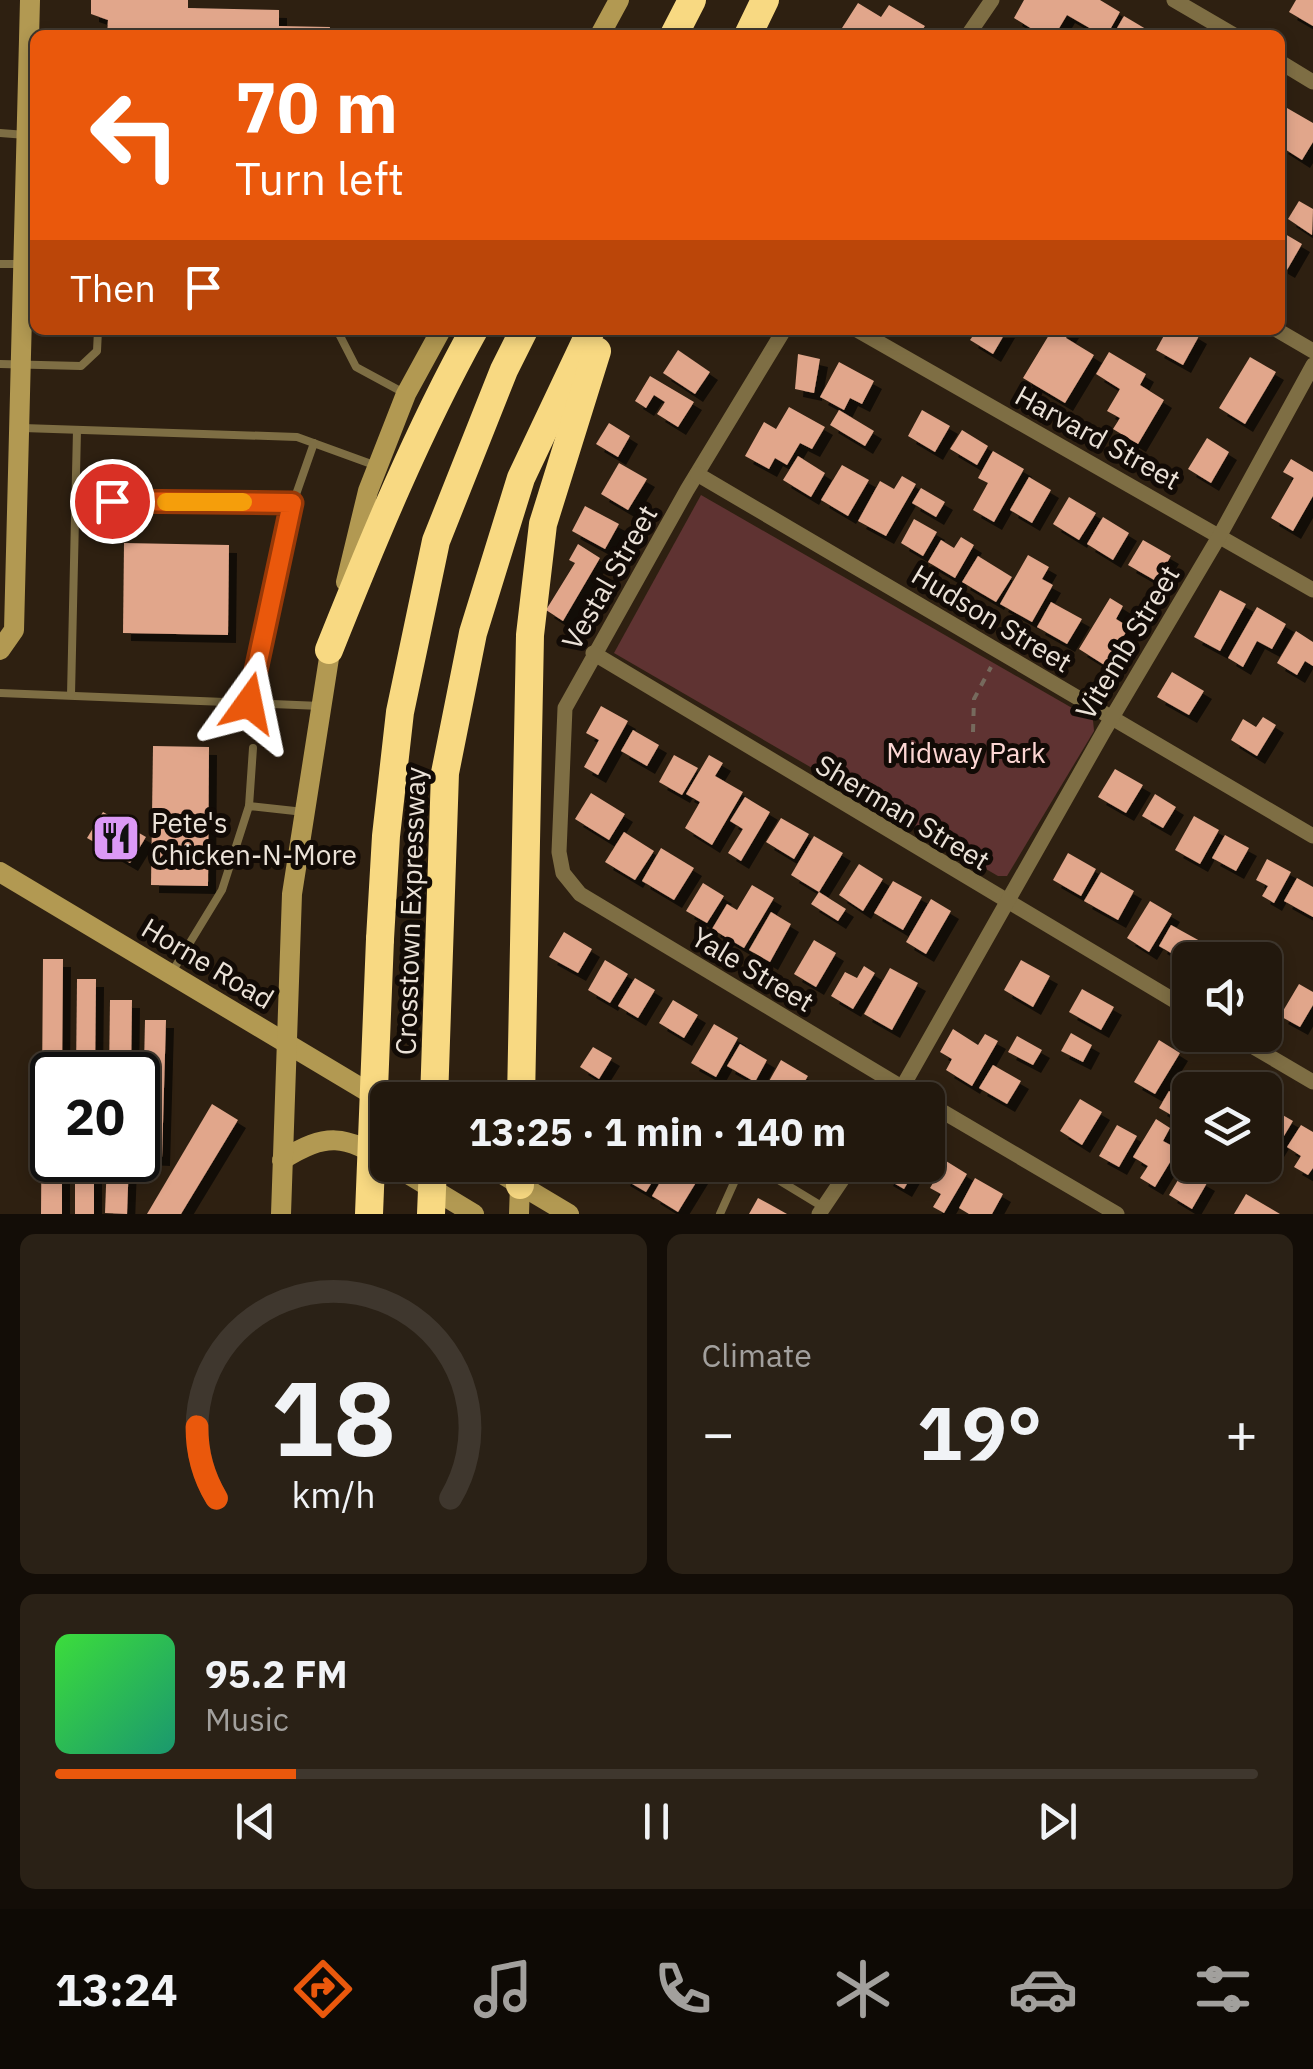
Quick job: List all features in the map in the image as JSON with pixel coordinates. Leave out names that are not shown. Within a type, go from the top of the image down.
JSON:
[{"type":"highway","points":[[677,30],[692,0]]},
{"type":"highway","points":[[750,30],[765,0]]},
{"type":"highway","points":[[330,650],[394,489],[471,335]]},
{"type":"highway","name":"Crosstown Expressway","points":[[369,1214],[386,836],[400,712],[436,541],[522,335]]},
{"type":"highway","name":"Crosstown Expressway","points":[[435,1082],[445,773],[473,633],[521,478],[589,335]]},
{"type":"highway","points":[[522,1082],[530,635],[543,524],[602,335]]},
{"type":"highway","points":[[431,1214],[432,1182]]},
{"type":"main road","points":[[0,650],[14,630],[19,428],[10,365],[23,264],[30,135],[30,0]]},
{"type":"main road","points":[[603,30],[619,0]]},
{"type":"main road","points":[[281,1214],[292,894],[330,650],[368,490],[406,394],[437,335]]},
{"type":"main road","name":"Horne Road","points":[[0,872],[370,1093]]},
{"type":"main road","points":[[282,1160],[306,1145],[339,1139],[370,1151]]},
{"type":"main road","points":[[421,1182],[474,1214]]},
{"type":"main road","points":[[519,1214],[520,1182]]},
{"type":"main road","points":[[529,1182],[569,1214]]},
{"type":"street","points":[[971,30],[992,0]]},
{"type":"street","points":[[1174,0],[1225,30]]},
{"type":"street","points":[[1285,65],[1313,82]]},
{"type":"street","name":"Vestal Street","points":[[562,873],[558,852],[565,708],[697,474],[781,335]]},
{"type":"street","name":"Harvard Street","points":[[866,335],[1313,590]]},
{"type":"street","points":[[1285,335],[1313,351]]},
{"type":"street","name":"Vitemb Street","points":[[906,1082],[1313,366]]},
{"type":"street","name":"Hudson Street","points":[[697,474],[1313,836]]},
{"type":"street","name":"Sherman Street","points":[[593,654],[1172,999]]},
{"type":"street","name":"Yale Street","points":[[562,873],[580,894],[880,1082]]},
{"type":"street","points":[[1262,1052],[1313,1082]]},
{"type":"street","name":"Yale Street","points":[[945,1114],[1117,1214]]},
{"type":"street","points":[[821,1211],[841,1182]]},
{"type":"lane","points":[[0,134],[30,135]]},
{"type":"lane","points":[[0,264],[23,264]]},
{"type":"lane","points":[[10,365],[82,366],[97,350],[98,335]]},
{"type":"lane","points":[[339,335],[356,367],[406,394]]},
{"type":"lane","points":[[19,428],[296,437],[378,466]]},
{"type":"lane","points":[[70,695],[77,430]]},
{"type":"lane","points":[[249,703],[292,503],[314,443]]},
{"type":"lane","points":[[76,501],[292,503]]},
{"type":"lane","points":[[0,693],[321,706]]},
{"type":"lane","points":[[172,973],[222,890],[250,806],[253,748]]},
{"type":"lane","points":[[250,806],[304,812]]},
{"type":"lane","points":[[720,1214],[737,1176],[748,1168],[772,1176],[821,1211]]},
{"type":"path","points":[[973,732],[974,699],[992,668]]},
{"type":"green space","name":"Midway Park","points":[[701,495],[1093,720],[1094,731],[1007,876],[998,876],[614,653]]},
{"type":"building","points":[[91,0],[188,0],[188,8],[279,10],[279,26],[330,27],[107,30],[108,20],[91,14]]},
{"type":"building","points":[[1024,0],[1100,0],[1120,12],[1110,30],[1093,30],[1067,15],[1058,30],[1034,30],[1014,18]]},
{"type":"building","points":[[1296,0],[1313,0],[1313,26],[1289,12]]},
{"type":"building","points":[[858,3],[881,17],[889,5],[925,26],[922,30],[842,28]]},
{"type":"building","points":[[1124,16],[1148,30],[1116,30]]},
{"type":"building","points":[[1287,108],[1313,123],[1313,142],[1302,160],[1285,149]]},
{"type":"building","points":[[1299,201],[1313,209],[1312,235],[1288,219]]},
{"type":"building","points":[[1285,234],[1302,244],[1285,269]]},
{"type":"building","points":[[974,335],[1004,335],[993,354],[970,340]]},
{"type":"building","points":[[1049,335],[1068,335],[1066,338],[1094,355],[1065,403],[1023,378]]},
{"type":"building","points":[[1164,335],[1199,336],[1183,365],[1156,350]]},
{"type":"building","points":[[678,350],[710,372],[695,394],[663,373]]},
{"type":"building","points":[[1109,352],[1146,374],[1140,385],[1164,400],[1138,444],[1113,429],[1120,418],[1107,411],[1120,389],[1096,374]]},
{"type":"building","points":[[798,354],[820,359],[814,393],[795,389]]},
{"type":"building","points":[[1250,357],[1276,372],[1245,424],[1219,408]]},
{"type":"building","points":[[839,362],[874,381],[862,404],[850,398],[844,410],[820,397]]},
{"type":"building","points":[[650,376],[694,402],[678,427],[657,414],[665,402],[654,395],[646,408],[635,401]]},
{"type":"building","points":[[789,407],[825,427],[812,449],[800,443],[787,465],[775,458],[769,469],[745,456],[764,422],[776,429]]},
{"type":"building","points":[[839,410],[874,431],[865,446],[830,425]]},
{"type":"building","points":[[922,410],[950,426],[935,452],[908,436]]},
{"type":"building","points":[[609,423],[630,436],[618,457],[596,444]]},
{"type":"building","points":[[962,430],[988,446],[977,465],[950,449]]},
{"type":"building","points":[[1207,438],[1229,452],[1211,483],[1188,469]]},
{"type":"building","points":[[993,451],[1024,469],[994,522],[973,510],[988,483],[978,478]]},
{"type":"building","points":[[798,456],[825,473],[811,497],[783,480]]},
{"type":"building","points":[[1291,459],[1313,472],[1313,496],[1293,531],[1271,518],[1294,478],[1283,472]]},
{"type":"building","points":[[619,463],[647,479],[628,510],[601,494]]},
{"type":"building","points":[[842,465],[869,480],[848,516],[821,500]]},
{"type":"building","points":[[902,476],[916,484],[886,536],[858,521],[880,481],[894,489]]},
{"type":"building","points":[[1029,477],[1051,490],[1032,523],[1010,510]]},
{"type":"building","points":[[921,488],[945,502],[936,517],[912,503]]},
{"type":"building","points":[[1069,497],[1096,513],[1079,540],[1053,524]]},
{"type":"building","points":[[585,506],[619,524],[605,549],[572,531]]},
{"type":"building","points":[[1103,517],[1129,533],[1113,560],[1087,544]]},
{"type":"building","points":[[914,519],[937,532],[923,556],[901,543]]},
{"type":"building","points":[[961,537],[974,545],[955,578],[928,562],[941,540],[954,548]]},
{"type":"building","points":[[1143,540],[1171,556],[1156,581],[1128,565]]},
{"type":"building","points":[[124,543],[229,545],[228,635],[123,633]]},
{"type":"building","points":[[578,544],[600,558],[563,621],[546,610],[575,563],[569,560]]},
{"type":"building","points":[[1028,555],[1049,567],[1042,579],[1053,585],[1032,622],[1000,604]]},
{"type":"building","points":[[978,556],[1012,577],[996,602],[962,582]]},
{"type":"building","points":[[1220,590],[1246,604],[1220,651],[1194,637]]},
{"type":"building","points":[[1110,598],[1123,606],[1116,619],[1129,627],[1106,666],[1079,649]]},
{"type":"building","points":[[1051,602],[1082,619],[1067,644],[1037,627]]},
{"type":"building","points":[[1257,607],[1286,624],[1272,649],[1257,641],[1243,667],[1228,658]]},
{"type":"building","points":[[1296,631],[1313,642],[1313,666],[1305,661],[1297,675],[1277,663]]},
{"type":"building","points":[[1172,672],[1204,691],[1189,715],[1157,697]]},
{"type":"building","points":[[601,706],[628,721],[598,775],[584,767],[599,740],[586,733]]},
{"type":"building","points":[[1263,717],[1276,725],[1257,756],[1231,740],[1243,719],[1256,727]]},
{"type":"building","points":[[633,730],[659,745],[647,766],[621,751]]},
{"type":"building","points":[[153,746],[209,747],[208,886],[151,885]]},
{"type":"building","points":[[674,755],[698,768],[682,795],[659,782]]},
{"type":"building","points":[[709,755],[723,763],[715,776],[743,792],[712,845],[685,828],[700,802],[686,794]]},
{"type":"building","points":[[1115,769],[1143,785],[1126,813],[1098,797]]},
{"type":"building","points":[[591,793],[625,814],[609,840],[575,819]]},
{"type":"building","points":[[1155,794],[1176,807],[1163,828],[1142,816]]},
{"type":"building","points":[[745,797],[770,812],[741,861],[728,853],[743,829],[730,821]]},
{"type":"building","name":"Pete's Chicken-N-More","points":[[103,812],[146,837],[130,863],[87,838]]},
{"type":"building","points":[[1194,816],[1219,830],[1200,864],[1175,850]]},
{"type":"building","points":[[781,818],[809,834],[794,859],[766,842]]},
{"type":"building","points":[[624,832],[654,851],[635,880],[605,862]]},
{"type":"building","points":[[1225,835],[1249,848],[1236,871],[1212,858]]},
{"type":"building","points":[[814,836],[843,853],[819,892],[791,875]]},
{"type":"building","points":[[661,848],[694,868],[674,900],[642,881]]},
{"type":"building","points":[[1068,853],[1096,869],[1081,896],[1053,880]]},
{"type":"building","points":[[1267,859],[1291,872],[1274,903],[1262,896],[1268,886],[1256,880]]},
{"type":"building","points":[[859,864],[883,879],[863,911],[839,895]]},
{"type":"building","points":[[1101,872],[1134,891],[1118,920],[1084,901]]},
{"type":"building","points":[[1297,878],[1313,887],[1313,917],[1284,901]]},
{"type":"building","points":[[893,881],[922,897],[903,930],[874,913]]},
{"type":"building","points":[[703,883],[724,896],[707,923],[686,911]]},
{"type":"building","points":[[752,885],[774,898],[744,948],[712,929],[727,904],[737,910]]},
{"type":"building","points":[[819,892],[846,909],[838,921],[811,904]]},
{"type":"building","points":[[931,899],[951,911],[926,954],[906,942]]},
{"type":"building","points":[[1150,901],[1172,914],[1149,952],[1127,938]]},
{"type":"building","points":[[771,912],[791,924],[770,962],[749,950]]},
{"type":"building","points":[[1171,925],[1200,941],[1172,942],[1172,954],[1159,946]]},
{"type":"building","points":[[564,932],[592,949],[578,973],[549,957]]},
{"type":"building","points":[[814,940],[836,953],[816,987],[794,974]]},
{"type":"building","points":[[43,959],[63,959],[62,1052],[42,1052]]},
{"type":"building","points":[[605,960],[628,974],[610,1003],[588,990]]},
{"type":"building","points":[[1021,960],[1050,976],[1033,1007],[1004,990]]},
{"type":"building","points":[[864,966],[875,973],[853,1009],[831,996],[845,972],[857,978]]},
{"type":"building","points":[[890,968],[918,983],[892,1030],[864,1014]]},
{"type":"building","points":[[635,978],[655,990],[638,1018],[618,1006]]},
{"type":"building","points":[[77,979],[96,979],[95,1052],[76,1052]]},
{"type":"building","points":[[1299,984],[1313,992],[1313,1005],[1300,1027],[1282,1017]]},
{"type":"building","points":[[1082,989],[1114,1007],[1101,1030],[1069,1012]]},
{"type":"building","points":[[110,1000],[132,1000],[131,1052],[109,1052]]},
{"type":"building","points":[[673,1000],[698,1015],[684,1038],[659,1023]]},
{"type":"building","points":[[145,1020],[166,1020],[162,1158],[160,1052],[144,1052]]},
{"type":"building","points":[[714,1024],[738,1038],[716,1077],[691,1063]]},
{"type":"building","points":[[953,1029],[978,1045],[985,1034],[998,1041],[972,1086],[946,1070],[952,1059],[940,1052]]},
{"type":"building","points":[[1071,1033],[1092,1045],[1083,1062],[1061,1051]]},
{"type":"building","points":[[1017,1036],[1042,1050],[1033,1065],[1008,1052]]},
{"type":"building","points":[[1159,1040],[1172,1052],[1180,1053],[1155,1094],[1134,1082]]},
{"type":"building","points":[[740,1044],[767,1060],[755,1082],[727,1066]]},
{"type":"building","points":[[593,1047],[612,1058],[599,1079],[580,1067]]},
{"type":"building","points":[[781,1060],[808,1076],[804,1082],[769,1082]]},
{"type":"building","points":[[993,1065],[1021,1081],[1007,1104],[979,1088]]},
{"type":"building","points":[[1169,1091],[1172,1093],[1172,1115],[1159,1108]]},
{"type":"building","points":[[1080,1099],[1102,1112],[1082,1145],[1060,1131]]},
{"type":"building","points":[[212,1104],[238,1120],[181,1214],[147,1214]]},
{"type":"building","points":[[1282,1115],[1293,1121],[1282,1139]]},
{"type":"building","points":[[1156,1119],[1170,1128],[1163,1141],[1172,1146],[1172,1159],[1155,1187],[1140,1178],[1148,1166],[1133,1157]]},
{"type":"building","points":[[1117,1125],[1137,1136],[1119,1167],[1099,1156]]},
{"type":"building","points":[[1301,1125],[1313,1132],[1313,1168],[1308,1175],[1294,1167],[1301,1156],[1287,1147]]},
{"type":"building","points":[[945,1163],[967,1174],[944,1213],[933,1207],[941,1194],[930,1188],[934,1182],[945,1182]]},
{"type":"building","points":[[975,1178],[1003,1194],[992,1214],[969,1214],[959,1208]]},
{"type":"building","points":[[41,1182],[62,1182],[62,1214],[41,1214]]},
{"type":"building","points":[[75,1182],[94,1182],[94,1214],[75,1214]]},
{"type":"building","points":[[106,1182],[128,1182],[127,1214],[105,1213]]},
{"type":"building","points":[[629,1182],[652,1182],[646,1192]]},
{"type":"building","points":[[660,1182],[696,1182],[678,1212],[652,1196]]},
{"type":"building","points":[[1177,1182],[1207,1183],[1192,1209],[1169,1195]]},
{"type":"building","points":[[1246,1194],[1280,1214],[1234,1214]]},
{"type":"building","points":[[758,1198],[771,1205],[787,1214],[749,1214]]},
{"type":"slow traffic","points":[[166,502],[243,502]]},
{"type":"place","name":"Pete's Chicken-N-More","points":[[116,838]]},
{"type":"route","points":[[112,501],[292,503],[249,703]]}]
